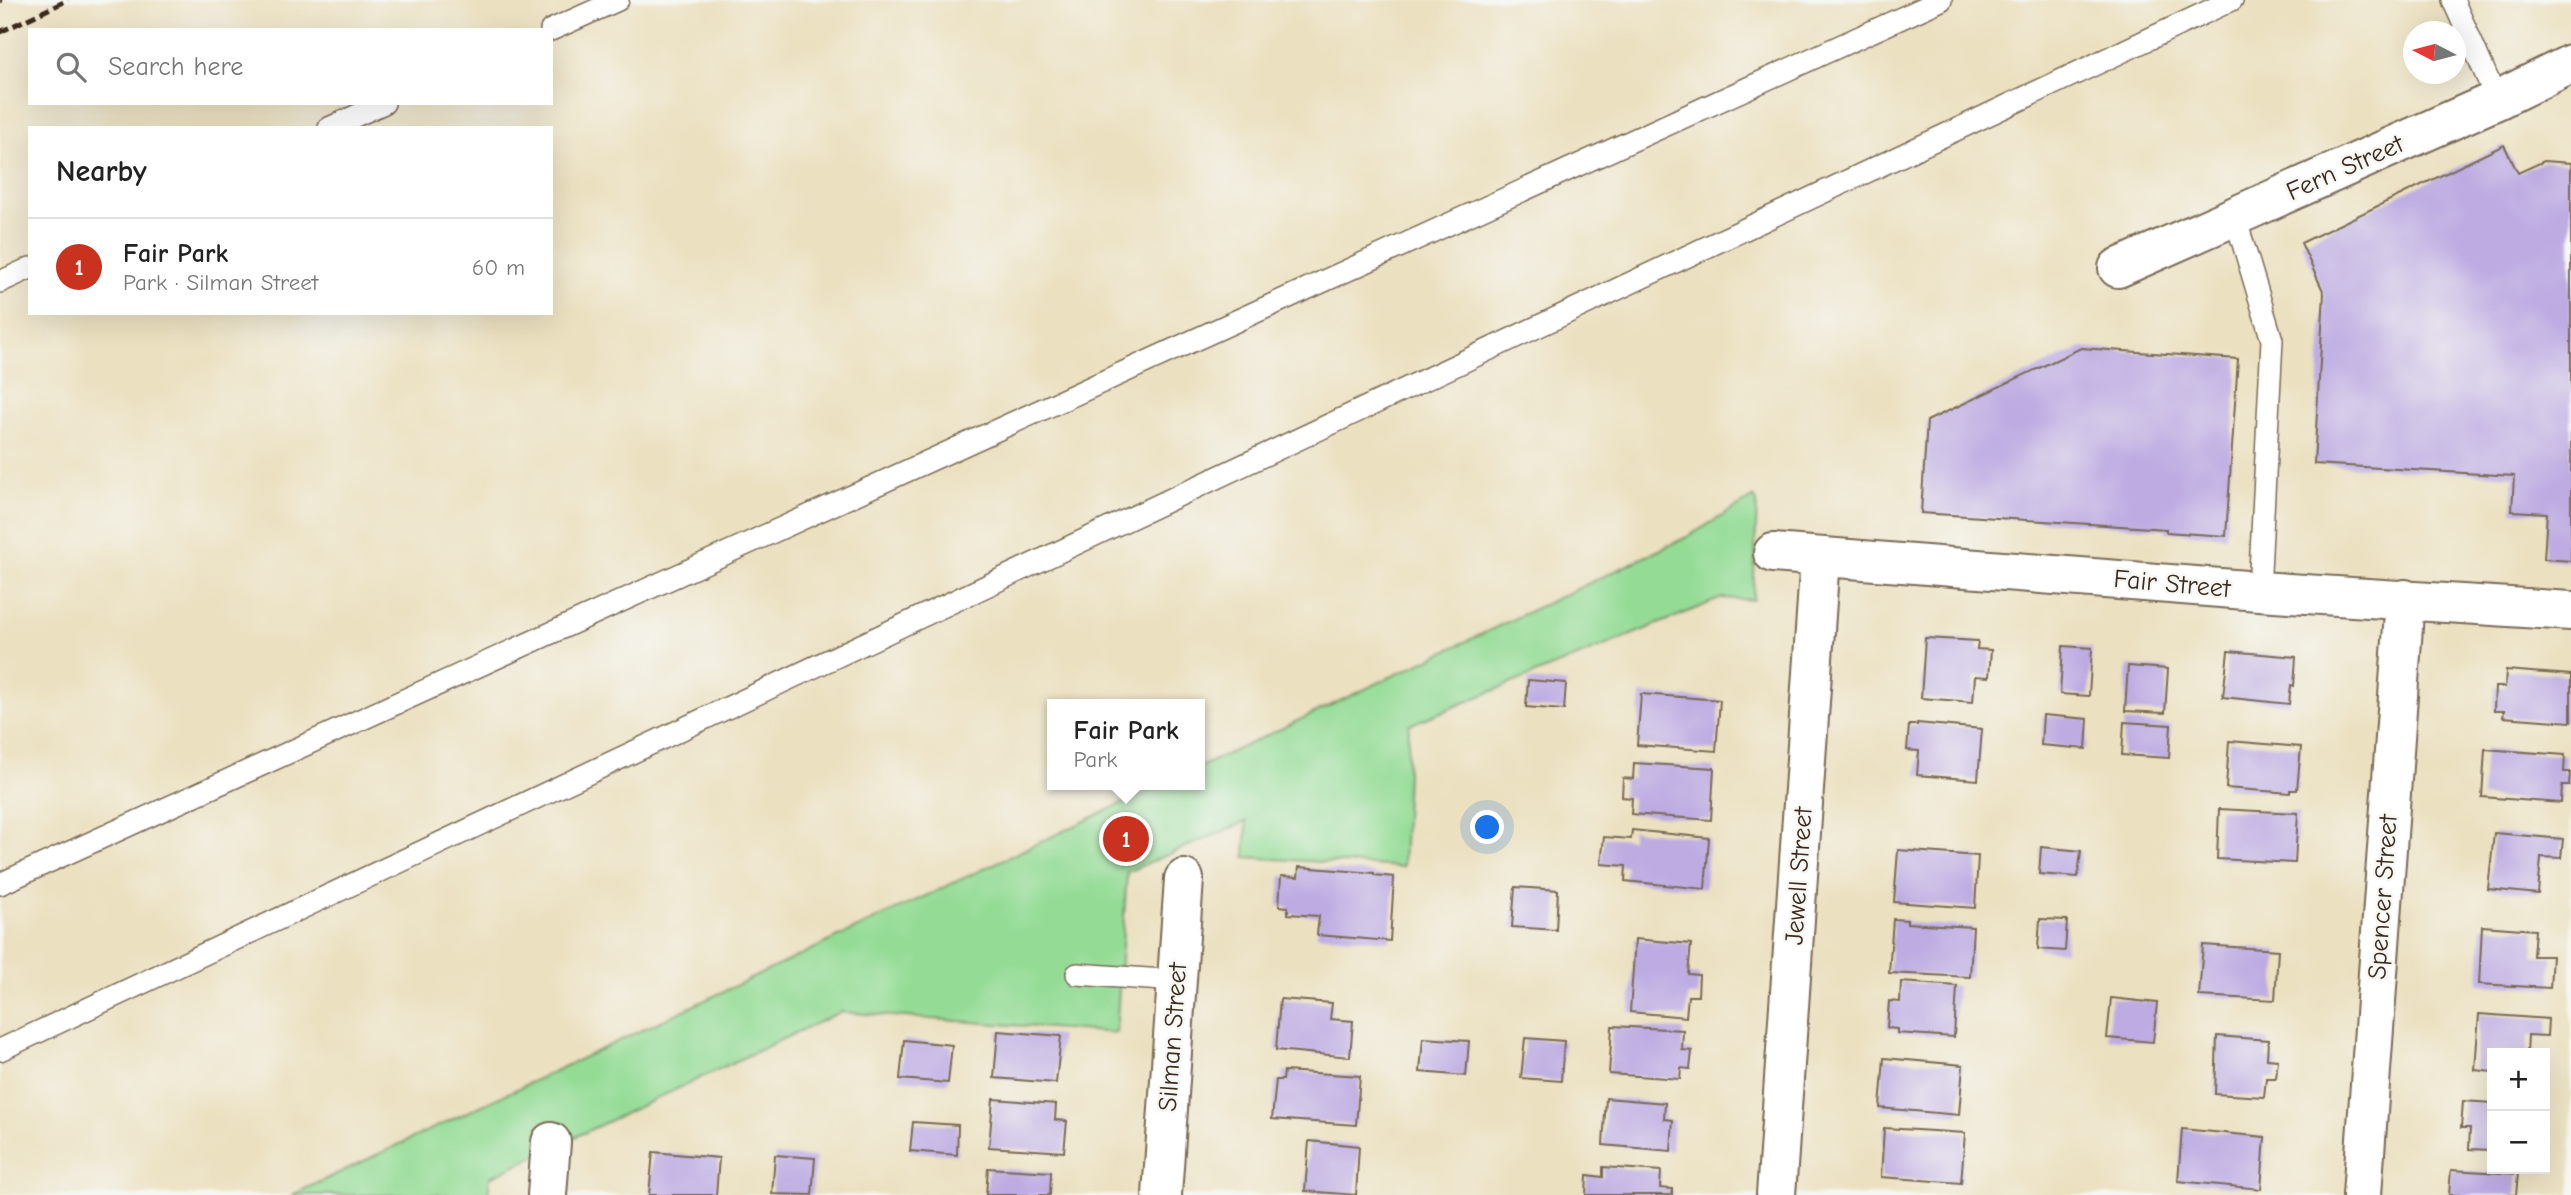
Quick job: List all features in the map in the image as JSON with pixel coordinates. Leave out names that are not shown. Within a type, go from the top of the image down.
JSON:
[{"type":"street","name":"Fern Street","points":[[2118,268],[2497,100],[2571,64]]},
{"type":"street","name":"Fair Street","points":[[1773,553],[2259,591],[2571,611]]},
{"type":"street","name":"Jewell Street","points":[[1776,1195],[1820,557]]},
{"type":"street","name":"Spencer Street","points":[[2362,1195],[2405,599]]},
{"type":"street","name":"Silman Street","points":[[1162,1195],[1184,879]]},
{"type":"street","points":[[547,1195],[551,1142]]},
{"type":"lane","points":[[553,29],[618,0]]},
{"type":"lane","points":[[0,884],[1941,0]]},
{"type":"lane","points":[[0,1050],[2232,0]]},
{"type":"lane","points":[[2453,0],[2497,100]]},
{"type":"lane","points":[[333,126],[380,105]]},
{"type":"lane","points":[[2235,217],[2272,340],[2259,591]]},
{"type":"lane","points":[[0,282],[28,269]]},
{"type":"lane","points":[[1077,974],[1177,981]]},
{"type":"green space","points":[[1754,497],[1757,502],[1753,600],[1722,598],[1409,725],[1403,867],[1245,857],[1247,821],[1127,872],[1116,1033],[840,1012],[490,1177],[488,1195],[292,1195],[1150,790],[1205,790],[1205,765],[1687,537]]},
{"type":"building","points":[[2504,145],[2518,173],[2544,161],[2571,163],[2571,561],[2544,559],[2547,513],[2512,511],[2514,476],[2314,464],[2324,293],[2301,243]]},
{"type":"building","points":[[2081,348],[2238,359],[2226,536],[2166,532],[2166,529],[1921,513],[1927,421]]},
{"type":"building","points":[[1925,638],[1978,641],[1977,649],[1991,650],[1989,677],[1975,676],[1973,702],[1921,698]]},
{"type":"building","points":[[2063,646],[2092,648],[2089,696],[2060,694]]},
{"type":"building","points":[[2228,651],[2296,657],[2294,686],[2291,685],[2289,704],[2223,697]]},
{"type":"building","points":[[2128,666],[2168,669],[2165,713],[2125,711]]},
{"type":"building","points":[[2506,670],[2571,675],[2571,722],[2503,717],[2504,711],[2494,711],[2495,687],[2505,687]]},
{"type":"building","points":[[1528,680],[1566,683],[1564,710],[1526,707]]},
{"type":"building","points":[[1641,694],[1720,700],[1716,751],[1637,745]]},
{"type":"building","points":[[2043,715],[2088,719],[2086,749],[2041,745]]},
{"type":"building","points":[[2124,722],[2171,725],[2169,758],[2122,755]]},
{"type":"building","points":[[1917,723],[1982,729],[1978,780],[1917,775],[1919,751],[1907,750],[1909,725]]},
{"type":"building","points":[[2229,741],[2301,747],[2297,790],[2290,790],[2290,793],[2226,788]]},
{"type":"building","points":[[2485,749],[2565,755],[2564,772],[2570,772],[2569,785],[2562,785],[2561,803],[2482,797]]},
{"type":"building","points":[[1634,763],[1714,768],[1711,820],[1631,814],[1632,798],[1622,797],[1623,778],[1633,779]]},
{"type":"building","points":[[2219,809],[2298,813],[2295,863],[2217,859]]},
{"type":"building","points":[[1632,830],[1709,838],[1705,889],[1625,881],[1626,866],[1601,864],[1604,837],[1631,839]]},
{"type":"building","points":[[2494,833],[2563,839],[2561,858],[2541,857],[2538,894],[2488,889]]},
{"type":"building","points":[[2041,847],[2081,851],[2078,877],[2039,874]]},
{"type":"building","points":[[1898,850],[1978,856],[1975,908],[1894,902]]},
{"type":"building","points":[[1299,867],[1394,877],[1390,941],[1317,935],[1319,916],[1288,914],[1288,907],[1279,906],[1281,876],[1298,877]]},
{"type":"building","points":[[1515,887],[1558,890],[1556,930],[1512,927]]},
{"type":"building","points":[[1893,919],[1907,920],[1907,923],[1973,927],[1970,977],[1889,973]]},
{"type":"building","points":[[2040,919],[2067,920],[2065,951],[2038,949]]},
{"type":"building","points":[[2482,926],[2535,930],[2533,956],[2552,956],[2550,988],[2479,984]]},
{"type":"building","points":[[1635,939],[1691,944],[1688,974],[1699,975],[1698,996],[1688,996],[1686,1017],[1630,1012]]},
{"type":"building","points":[[2203,945],[2278,950],[2275,1000],[2199,996]]},
{"type":"building","points":[[1901,982],[1957,986],[1954,1037],[1897,1033],[1897,1029],[1887,1028],[1889,1001],[1900,1002]]},
{"type":"building","points":[[2111,998],[2157,1003],[2153,1042],[2107,1038]]},
{"type":"building","points":[[1280,999],[1332,1003],[1330,1019],[1353,1021],[1350,1057],[1276,1050]]},
{"type":"building","points":[[2479,1014],[2548,1019],[2547,1036],[2528,1035],[2527,1048],[2487,1048],[2487,1071],[2475,1070]]},
{"type":"building","points":[[1612,1026],[1683,1030],[1682,1050],[1692,1051],[1690,1069],[1681,1068],[1680,1079],[1609,1074]]},
{"type":"building","points":[[998,1031],[1061,1036],[1056,1083],[994,1078]]},
{"type":"building","points":[[2217,1036],[2268,1040],[2267,1059],[2278,1060],[2276,1078],[2266,1078],[2264,1097],[2215,1094]]},
{"type":"building","points":[[1423,1038],[1469,1041],[1466,1076],[1420,1072]]},
{"type":"building","points":[[1525,1038],[1564,1041],[1561,1081],[1521,1078]]},
{"type":"building","points":[[904,1040],[952,1045],[948,1083],[900,1079]]},
{"type":"building","points":[[1884,1058],[1963,1065],[1959,1115],[1880,1108]]},
{"type":"building","points":[[1284,1071],[1360,1076],[1356,1125],[1272,1119],[1276,1080],[1283,1080]]},
{"type":"building","points":[[1606,1098],[1665,1103],[1664,1119],[1673,1120],[1671,1151],[1603,1145]]},
{"type":"building","points":[[993,1099],[1056,1104],[1055,1120],[1067,1121],[1064,1152],[989,1147]]},
{"type":"building","points":[[2463,1101],[2487,1103],[2487,1150],[2469,1149],[2470,1128],[2461,1128]]},
{"type":"building","points":[[913,1122],[958,1125],[957,1155],[910,1151]]},
{"type":"building","points":[[1884,1128],[1965,1133],[1961,1183],[1881,1177]]},
{"type":"building","points":[[2182,1129],[2265,1137],[2261,1189],[2178,1181]]},
{"type":"building","points":[[1309,1141],[1359,1146],[1356,1195],[1305,1191]]},
{"type":"building","points":[[653,1152],[719,1158],[716,1195],[649,1195]]},
{"type":"building","points":[[775,1155],[815,1158],[812,1195],[772,1194]]},
{"type":"building","points":[[1603,1167],[1661,1171],[1660,1188],[1672,1189],[1672,1195],[1586,1195],[1587,1175],[1603,1177]]},
{"type":"building","points":[[988,1168],[1051,1172],[1050,1195],[986,1195]]},
{"type":"building","points":[[2451,1170],[2518,1174],[2516,1195],[2449,1195]]},
{"type":"railway","points":[[0,32],[68,0]]},
{"type":"place","name":"Fair Park","points":[[1126,839]]}]
